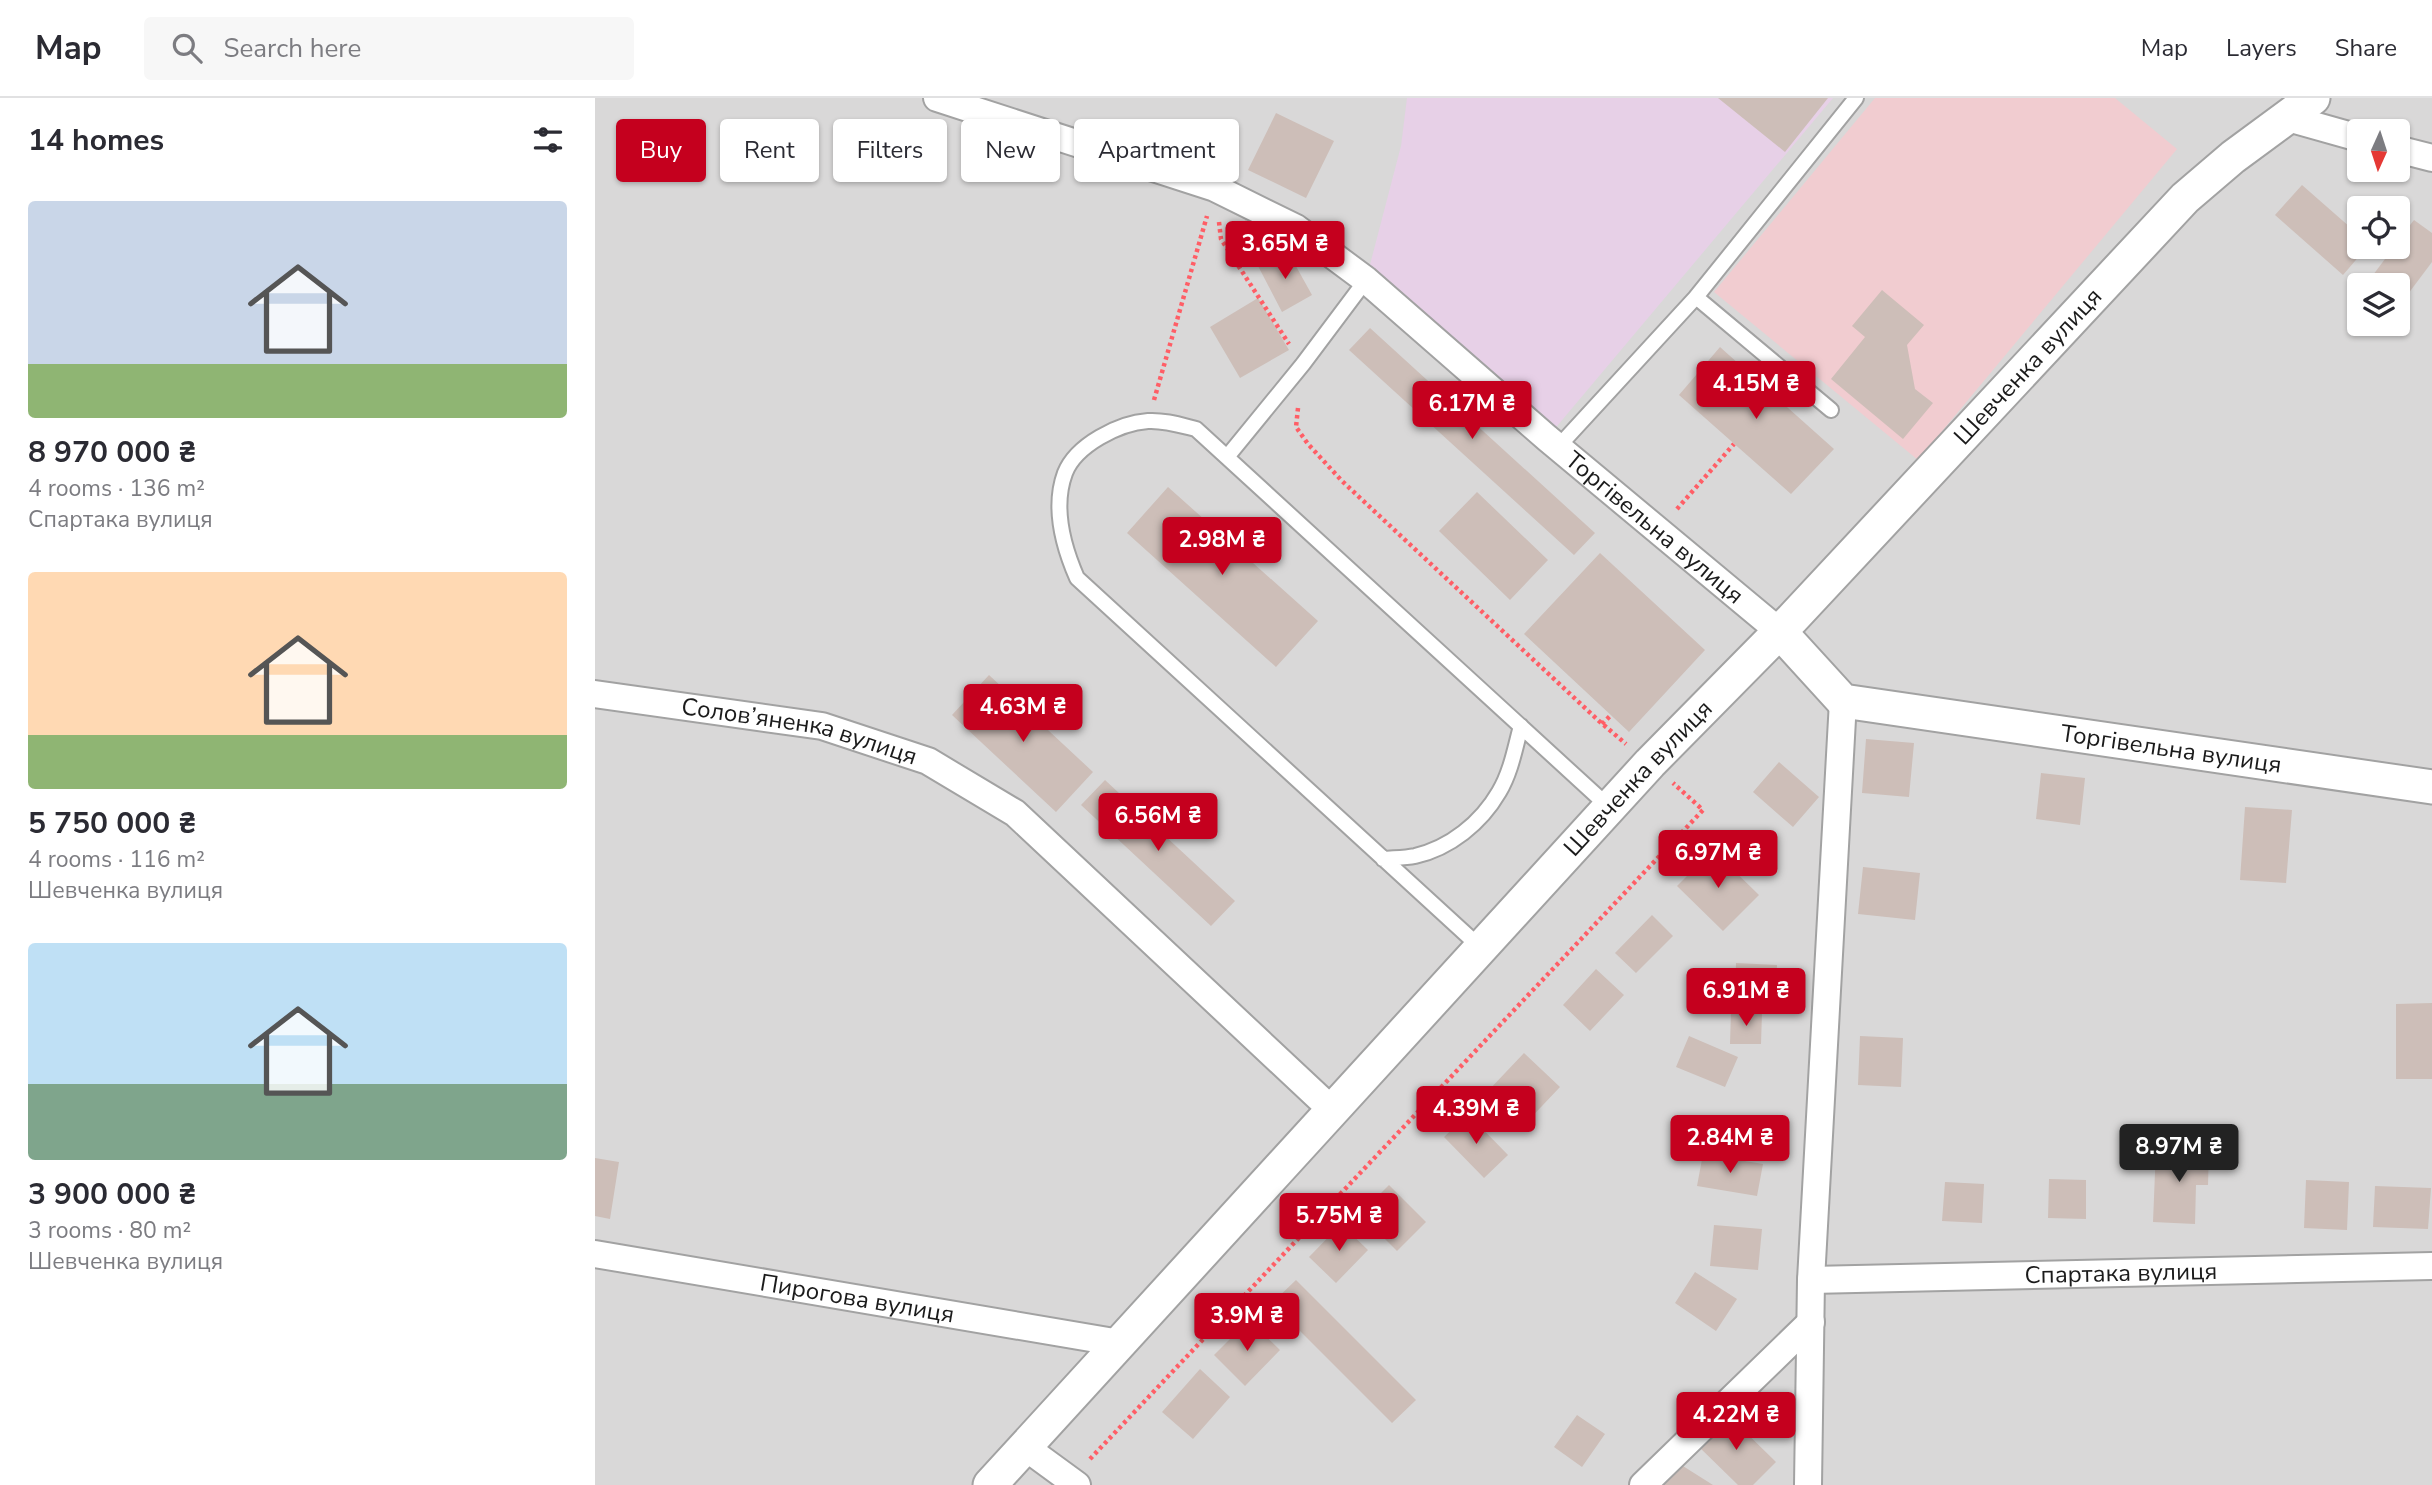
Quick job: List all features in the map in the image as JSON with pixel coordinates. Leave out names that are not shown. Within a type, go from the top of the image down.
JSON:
[{"type":"street","name":"Торгівельна вулиця","points":[[937,98],[1215,188],[1296,228],[1366,280],[1558,447],[1780,632],[1843,701],[2432,787]]},
{"type":"street","points":[[2301,108],[2347,132]]},
{"type":"street","name":"Шевченка вулиця","points":[[990,1485],[1650,764],[1780,632],[2185,198],[2232,157],[2301,108]]},
{"type":"street","points":[[2410,152],[2432,158]]},
{"type":"street","name":"Солов’яненка вулиця","points":[[595,694],[822,726],[928,761],[1015,813],[1333,1111]]},
{"type":"street","points":[[1808,1485],[1811,1280],[1843,701]]},
{"type":"street","name":"Пирогова вулиця","points":[[595,1254],[1121,1343]]},
{"type":"street","name":"Спартака вулиця","points":[[1811,1280],[2432,1266]]},
{"type":"street","points":[[1643,1485],[1811,1322]]},
{"type":"street","points":[[1025,1447],[1074,1483]]},
{"type":"lane","points":[[1558,447],[1696,297],[1856,98]]},
{"type":"lane","points":[[1227,457],[1303,365],[1366,280]]},
{"type":"lane","points":[[1696,297],[1831,410]]},
{"type":"lane","points":[[1482,949],[1077,578],[1064,550],[1059,509],[1065,472],[1087,444],[1122,426],[1147,421],[1170,422],[1196,429],[1610,809]]},
{"type":"lane","points":[[1383,859],[1414,856],[1443,847],[1466,831],[1499,792],[1512,762],[1521,726]]},
{"type":"path","points":[[1074,1483],[1703,810],[1602,724],[1342,481],[1308,444],[1296,427],[1303,365],[1221,239],[1215,188]]},
{"type":"path","points":[[1147,421],[1215,188]]},
{"type":"path","points":[[1657,530],[1734,444]]},
{"type":"path","points":[[1602,724],[1611,715]]},
{"type":"shaded area","points":[[595,98],[2432,98],[2432,1485],[595,1485]]},
{"type":"shaded area","points":[[1407,98],[1833,98],[1547,438],[1366,280],[1401,146]]},
{"type":"shaded area","points":[[1875,98],[2115,98],[2177,149],[1918,460],[1714,292]]},
{"type":"building","points":[[1718,98],[1828,98],[1785,152]]},
{"type":"building","points":[[1276,113],[1334,141],[1306,198],[1248,170]]},
{"type":"building","points":[[2302,185],[2347,224],[2347,259],[2357,259],[2343,275],[2275,215]]},
{"type":"building","points":[[1246,220],[1265,248],[1251,258],[1232,230]]},
{"type":"building","points":[[2414,220],[2432,233],[2432,262],[2410,291],[2410,273],[2374,273],[2385,259],[2410,259],[2410,225]]},
{"type":"building","points":[[1287,250],[1312,295],[1282,312],[1258,266]]},
{"type":"building","points":[[1882,290],[1924,325],[1907,345],[1915,389],[1933,403],[1903,439],[1831,379],[1865,337],[1852,326]]},
{"type":"building","points":[[1258,298],[1289,350],[1240,378],[1210,327]]},
{"type":"building","points":[[1370,328],[1595,533],[1574,555],[1349,350]]},
{"type":"building","points":[[1720,347],[1834,449],[1791,494],[1679,395]]},
{"type":"building","points":[[1168,487],[1318,621],[1276,667],[1127,533]]},
{"type":"building","points":[[1477,492],[1548,560],[1510,600],[1439,531]]},
{"type":"building","points":[[1600,553],[1705,650],[1629,732],[1524,634]]},
{"type":"building","points":[[989,675],[1093,772],[1056,812],[952,715]]},
{"type":"building","points":[[1866,739],[1914,743],[1909,797],[1862,793]]},
{"type":"building","points":[[1779,762],[1819,797],[1793,827],[1753,792]]},
{"type":"building","points":[[2041,773],[2085,778],[2080,825],[2036,819]]},
{"type":"building","points":[[1105,780],[1235,901],[1211,926],[1081,805]]},
{"type":"building","points":[[2245,807],[2292,810],[2286,883],[2240,880]]},
{"type":"building","points":[[1713,850],[1759,895],[1723,931],[1677,886]]},
{"type":"building","points":[[1863,867],[1920,873],[1915,920],[1858,914]]},
{"type":"building","points":[[1652,915],[1673,936],[1636,973],[1615,953]]},
{"type":"building","points":[[1736,963],[1777,965],[1776,993],[1735,991]]},
{"type":"building","points":[[1596,969],[1624,995],[1590,1031],[1563,1005]]},
{"type":"building","points":[[2432,1003],[2432,1079],[2396,1079],[2396,1004]]},
{"type":"building","points":[[1731,1012],[1762,1013],[1761,1044],[1730,1044]]},
{"type":"building","points":[[1689,1036],[1738,1057],[1725,1087],[1676,1067]]},
{"type":"building","points":[[1860,1036],[1903,1038],[1901,1087],[1858,1085]]},
{"type":"building","points":[[1524,1053],[1560,1087],[1523,1126],[1487,1092]]},
{"type":"building","points":[[1468,1114],[1508,1155],[1484,1178],[1444,1137]]},
{"type":"building","points":[[2156,1148],[2209,1150],[2208,1185],[2196,1185],[2195,1224],[2153,1222]]},
{"type":"building","points":[[1703,1154],[1763,1164],[1757,1196],[1697,1186]]},
{"type":"building","points":[[595,1158],[619,1162],[610,1219],[595,1216]]},
{"type":"building","points":[[2049,1179],[2086,1180],[2086,1219],[2048,1218]]},
{"type":"building","points":[[2306,1180],[2349,1182],[2347,1230],[2304,1228]]},
{"type":"building","points":[[1945,1182],[1984,1184],[1982,1223],[1942,1221]]},
{"type":"building","points":[[1389,1185],[1426,1222],[1397,1251],[1360,1214]]},
{"type":"building","points":[[2375,1186],[2431,1188],[2428,1229],[2373,1227]]},
{"type":"building","points":[[1341,1224],[1368,1250],[1336,1283],[1309,1257]]},
{"type":"building","points":[[1714,1225],[1762,1229],[1758,1270],[1710,1266]]},
{"type":"building","points":[[1695,1272],[1737,1299],[1716,1331],[1675,1303]]},
{"type":"building","points":[[1296,1280],[1416,1400],[1392,1423],[1272,1303]]},
{"type":"building","points":[[1249,1320],[1280,1350],[1245,1386],[1214,1355]]},
{"type":"building","points":[[1200,1369],[1230,1397],[1193,1439],[1162,1412]]},
{"type":"building","points":[[1726,1413],[1776,1462],[1753,1485],[1738,1485],[1696,1444]]},
{"type":"building","points":[[1577,1415],[1605,1434],[1582,1467],[1554,1447]]},
{"type":"building","points":[[1675,1461],[1713,1485],[1660,1485]]}]
